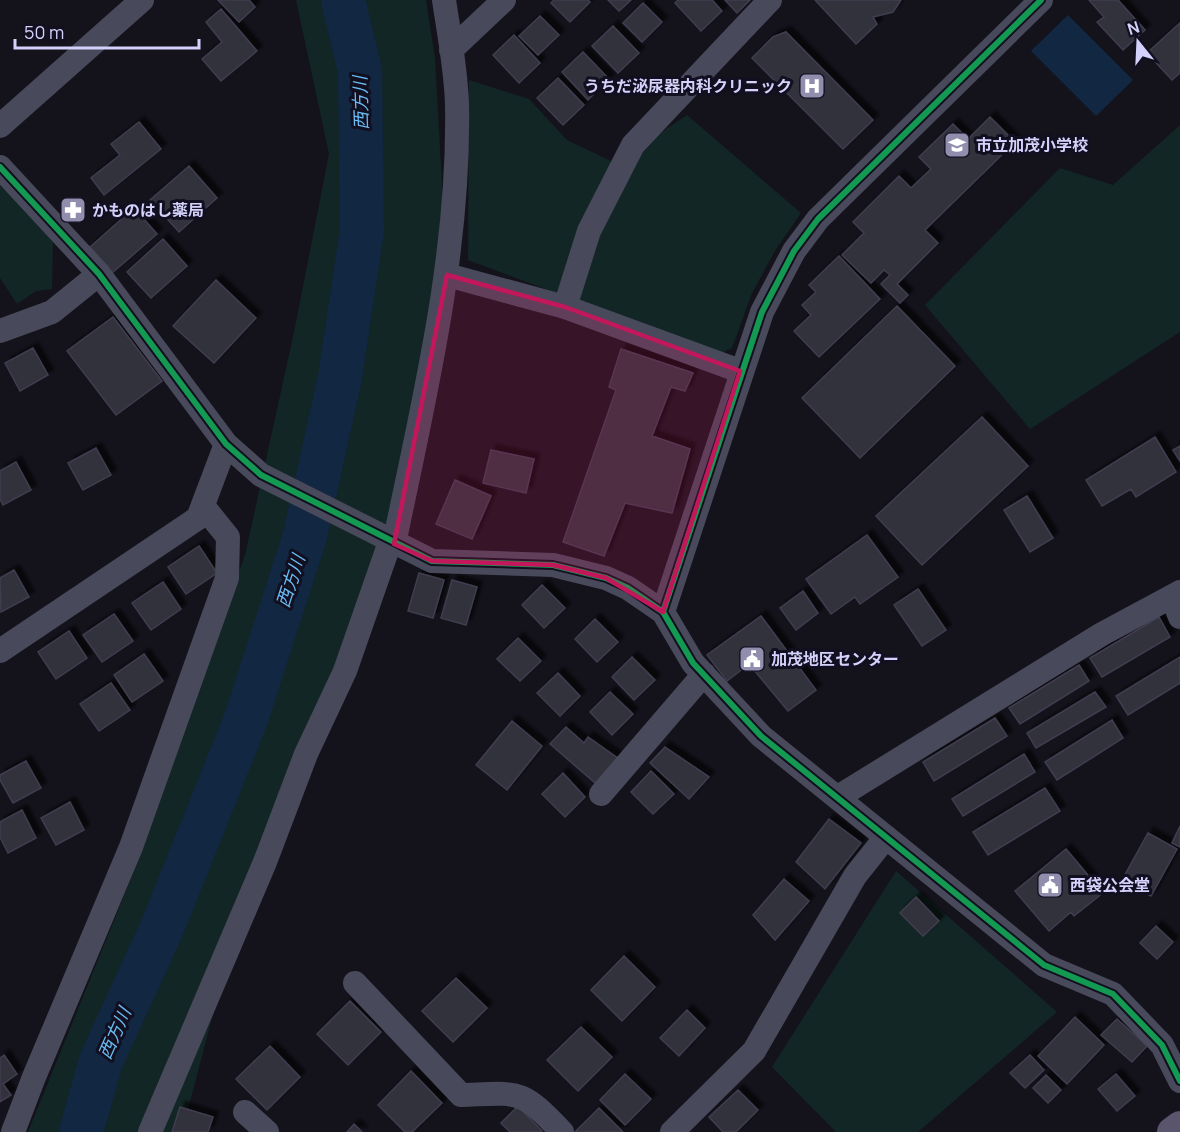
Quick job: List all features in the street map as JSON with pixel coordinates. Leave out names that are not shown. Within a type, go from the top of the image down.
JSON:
[{"type":"main road","points":[[1173,1132],[1180,1126]]},
{"type":"street","points":[[150,1132],[265,862],[306,754],[345,671],[392,543],[447,275],[456,124],[451,50],[444,0]]},
{"type":"street","points":[[451,50],[504,0]]},
{"type":"street","points":[[565,307],[589,231],[633,145],[770,0]]},
{"type":"street","points":[[663,612],[740,372],[762,312],[794,250],[818,219],[1041,0]]},
{"type":"street","points":[[0,126],[131,3]]},
{"type":"street","points":[[0,167],[99,274],[226,444],[261,475],[392,543],[432,561],[553,565],[606,578],[628,588],[663,612],[693,663],[761,736],[1044,965],[1113,994],[1162,1045],[1180,1081]]},
{"type":"street","points":[[0,331],[52,312],[99,274]]},
{"type":"street","points":[[447,275],[565,307],[740,372]]},
{"type":"street","points":[[0,651],[198,518],[226,444]]},
{"type":"street","points":[[13,1132],[131,847],[227,578],[228,537],[203,506]]},
{"type":"street","points":[[838,797],[1102,634],[1177,602]]},
{"type":"street","points":[[601,794],[704,674]]},
{"type":"street","points":[[672,1132],[754,1051],[855,876],[886,837]]},
{"type":"street","points":[[355,983],[460,1095],[516,1093],[536,1105],[562,1132]]},
{"type":"street","points":[[245,1112],[267,1132]]},
{"type":"highlighted area","points":[[447,275],[565,307],[740,371],[663,612],[606,578],[553,565],[432,561],[394,544]]},
{"type":"green space","points":[[296,0],[426,0],[435,59],[447,275],[398,522],[246,889],[182,1132],[28,1132],[139,859],[245,555],[294,332],[329,154]]},
{"type":"green space","points":[[469,80],[529,99],[567,140],[615,163],[687,115],[801,213],[776,249],[752,293],[732,348],[719,354],[468,260]]},
{"type":"green space","points":[[1180,125],[1180,332],[1030,429],[925,305],[1060,168],[1113,185]]},
{"type":"green space","points":[[0,185],[53,238],[52,289],[36,291],[17,304],[0,278]]},
{"type":"green space","points":[[896,871],[1057,1012],[918,1132],[836,1132],[772,1067]]},
{"type":"water","points":[[1068,15],[1133,80],[1096,116],[1031,51]]},
{"type":"building","points":[[218,0],[249,0],[255,7],[239,22]]},
{"type":"building","points":[[554,0],[588,0],[590,2],[570,22],[551,3]]},
{"type":"building","points":[[608,0],[631,0],[619,11]]},
{"type":"building","points":[[678,0],[712,0],[722,11],[701,31],[675,3]]},
{"type":"building","points":[[725,0],[750,0],[737,13]]},
{"type":"building","points":[[815,0],[901,0],[893,12],[873,17],[877,24],[856,44]]},
{"type":"building","points":[[1089,0],[1118,0],[1145,30],[1123,50],[1097,22],[1104,17]]},
{"type":"building","points":[[643,3],[662,22],[642,42],[623,23]]},
{"type":"building","points":[[221,9],[257,51],[221,81],[202,59],[222,42],[206,22]]},
{"type":"building","points":[[540,16],[559,35],[538,55],[519,36]]},
{"type":"building","points":[[1180,23],[1180,73],[1172,80],[1147,53]]},
{"type":"building","points":[[613,26],[639,53],[618,73],[592,46]]},
{"type":"building","points":[[786,32],[873,120],[843,149],[752,58],[773,37]]},
{"type":"building","points":[[514,35],[540,63],[519,83],[493,55]]},
{"type":"building","points":[[583,52],[609,79],[588,100],[562,72]]},
{"type":"building","points":[[558,78],[584,105],[563,125],[537,98]]},
{"type":"building","points":[[990,117],[1015,142],[925,230],[938,243],[897,284],[908,295],[900,303],[881,284],[890,275],[884,270],[871,283],[842,255],[864,233],[853,222],[899,176],[911,188],[931,169],[919,157],[953,124],[968,139]]},
{"type":"building","points":[[139,122],[161,149],[104,195],[91,178],[120,155],[111,144]]},
{"type":"building","points":[[189,166],[217,198],[179,232],[150,200]]},
{"type":"building","points":[[134,208],[157,234],[112,273],[90,247]]},
{"type":"building","points":[[163,239],[187,266],[151,298],[127,272]]},
{"type":"building","points":[[839,256],[880,299],[819,357],[794,331],[811,315],[802,305],[816,292],[809,285]]},
{"type":"building","points":[[216,280],[256,318],[214,363],[173,326]]},
{"type":"building","points":[[897,306],[955,366],[860,458],[802,398]]},
{"type":"building","points":[[113,317],[162,381],[116,415],[67,351]]},
{"type":"building","points":[[33,348],[48,375],[20,391],[5,363]]},
{"type":"building","points":[[621,349],[693,373],[685,391],[671,387],[652,436],[690,449],[672,513],[625,503],[604,556],[563,542],[616,390],[609,387]]},
{"type":"building","points":[[982,417],[1028,466],[922,565],[876,516]]},
{"type":"building","points":[[1155,437],[1176,472],[1136,497],[1131,489],[1102,506],[1086,480]]},
{"type":"building","points":[[1180,446],[1180,461],[1173,450]]},
{"type":"building","points":[[96,448],[111,475],[83,490],[68,463]]},
{"type":"building","points":[[491,450],[534,459],[526,493],[483,483]]},
{"type":"building","points":[[16,462],[31,490],[3,505],[0,499],[0,471]]},
{"type":"building","points":[[455,480],[491,496],[472,539],[436,524]]},
{"type":"building","points":[[1027,496],[1053,538],[1030,552],[1004,510]]},
{"type":"building","points":[[867,535],[898,577],[860,604],[855,597],[831,614],[806,579]]},
{"type":"building","points":[[199,546],[217,573],[186,594],[168,567]]},
{"type":"building","points":[[14,570],[29,597],[1,612],[0,578]]},
{"type":"building","points":[[419,573],[444,580],[433,618],[408,611]]},
{"type":"building","points":[[452,580],[477,587],[466,625],[441,618]]},
{"type":"building","points":[[163,582],[181,609],[151,630],[132,603]]},
{"type":"building","points":[[542,585],[565,608],[544,628],[522,605]]},
{"type":"building","points":[[918,589],[946,630],[922,646],[894,605]]},
{"type":"building","points":[[803,591],[818,613],[796,630],[780,608]]},
{"type":"building","points":[[114,614],[133,641],[102,662],[83,635]]},
{"type":"building","name":"加茂地区センター","points":[[761,616],[816,690],[788,711],[749,664],[727,681],[707,655]]},
{"type":"building","points":[[1159,617],[1170,637],[1102,677],[1090,658]]},
{"type":"building","points":[[595,619],[618,642],[597,662],[575,639]]},
{"type":"building","points":[[69,631],[87,658],[56,679],[38,652]]},
{"type":"building","points":[[518,638],[541,661],[520,681],[497,659]]},
{"type":"building","points":[[144,654],[163,681],[132,702],[114,675]]},
{"type":"building","points":[[632,657],[655,680],[634,700],[612,677]]},
{"type":"building","points":[[1180,657],[1180,683],[1128,715],[1116,696]]},
{"type":"building","points":[[1079,665],[1089,681],[1020,724],[1009,708]]},
{"type":"building","points":[[558,673],[580,696],[560,716],[537,693]]},
{"type":"building","points":[[111,683],[130,710],[99,731],[80,704]]},
{"type":"building","points":[[610,692],[633,714],[612,735],[590,712]]},
{"type":"building","points":[[1095,692],[1106,707],[1036,748],[1027,733]]},
{"type":"building","points":[[995,718],[1007,736],[934,781],[923,762]]},
{"type":"building","points":[[1112,720],[1123,738],[1057,780],[1045,762]]},
{"type":"building","points":[[512,721],[542,746],[507,790],[476,765]]},
{"type":"building","points":[[566,727],[584,743],[588,737],[619,759],[601,788],[550,744]]},
{"type":"building","points":[[665,747],[709,777],[689,799],[650,763]]},
{"type":"building","points":[[1024,754],[1035,772],[963,816],[952,799]]},
{"type":"building","points":[[26,761],[41,788],[13,803],[0,780],[0,775]]},
{"type":"building","points":[[651,771],[674,794],[653,814],[631,792]]},
{"type":"building","points":[[563,773],[585,797],[565,817],[542,794]]},
{"type":"building","points":[[1045,788],[1060,811],[988,855],[973,832]]},
{"type":"building","points":[[70,802],[84,830],[56,845],[41,818]]},
{"type":"building","points":[[22,810],[36,838],[8,853],[0,837],[0,822]]},
{"type":"building","points":[[829,819],[861,843],[825,889],[796,862]]},
{"type":"building","points":[[1180,826],[1180,847],[1172,843]]},
{"type":"building","points":[[1148,833],[1177,849],[1151,896],[1122,880]]},
{"type":"building","points":[[1066,849],[1103,893],[1074,916],[1071,912],[1049,931],[1015,891]]},
{"type":"building","points":[[784,879],[809,901],[775,940],[753,915]]},
{"type":"building","points":[[916,897],[939,921],[923,936],[900,913]]},
{"type":"building","points":[[1156,926],[1173,942],[1157,959],[1140,943]]},
{"type":"building","points":[[624,956],[655,987],[622,1021],[591,990]]},
{"type":"building","points":[[456,978],[487,1008],[453,1042],[422,1011]]},
{"type":"building","points":[[350,1001],[381,1032],[348,1065],[317,1034]]},
{"type":"building","points":[[687,1010],[705,1028],[679,1056],[660,1038]]},
{"type":"building","points":[[1075,1017],[1104,1045],[1067,1084],[1038,1056]]},
{"type":"building","points":[[1117,1019],[1147,1046],[1132,1062],[1101,1035]]},
{"type":"building","points":[[581,1027],[612,1057],[578,1091],[547,1060]]},
{"type":"building","points":[[270,1046],[300,1077],[267,1110],[236,1079]]},
{"type":"building","points":[[4,1055],[17,1074],[3,1084],[11,1095],[0,1102],[0,1058]]},
{"type":"building","points":[[1030,1055],[1044,1070],[1025,1088],[1010,1073]]},
{"type":"building","points":[[411,1071],[442,1103],[412,1132],[405,1132],[378,1105]]},
{"type":"building","points":[[625,1074],[651,1099],[625,1125],[600,1100]]},
{"type":"building","points":[[1116,1074],[1135,1096],[1117,1111],[1098,1089]]},
{"type":"building","points":[[1046,1075],[1061,1090],[1048,1103],[1033,1088]]},
{"type":"building","points":[[738,1090],[758,1110],[736,1132],[723,1132],[709,1117]]},
{"type":"building","points":[[518,1106],[541,1132],[510,1132],[501,1123]]},
{"type":"building","points":[[180,1107],[213,1117],[208,1132],[172,1132]]},
{"type":"building","points":[[599,1108],[623,1132],[575,1132]]},
{"type":"building","points":[[354,1124],[362,1132],[347,1132]]},
{"type":"waterway","name":"西方川","points":[[81,1132],[101,1061],[162,928],[246,719],[305,536],[340,377],[362,230],[360,71],[343,0]]},
{"type":"cycle path","points":[[663,612],[762,312],[794,251],[818,219],[1041,0]]},
{"type":"cycle path","points":[[0,167],[99,274],[226,444],[261,475],[432,561],[553,565],[606,578],[628,588],[663,612],[693,663],[761,736],[1044,965],[1113,994],[1162,1045],[1180,1081]]},
{"type":"place","name":"うちだ泌尿器内科クリニック","points":[[812,86]]},
{"type":"place","name":"市立加茂小学校","points":[[957,145]]},
{"type":"place","name":"かものはし薬局","points":[[73,210]]},
{"type":"place","name":"加茂地区センター","points":[[752,659]]},
{"type":"place","name":"西袋公会堂","points":[[1050,885]]}]
